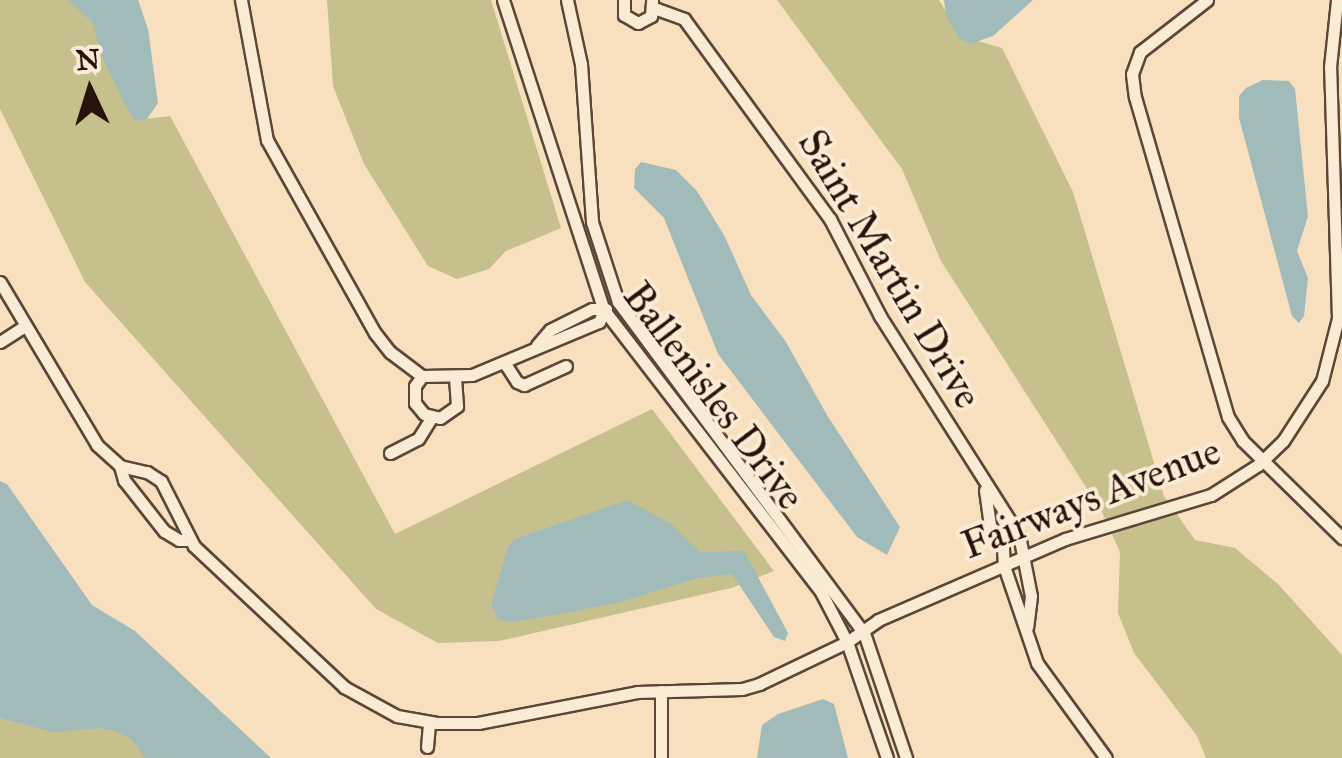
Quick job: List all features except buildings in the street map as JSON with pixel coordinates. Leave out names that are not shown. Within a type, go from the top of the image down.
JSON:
[{"type":"street","points":[[241,0],[261,124],[277,164],[379,340],[422,376],[488,371],[538,345],[559,341],[599,322],[604,310],[618,302]]},
{"type":"street","name":"Ballenisles Drive","points":[[503,0],[604,310],[821,592],[847,642],[888,758]]},
{"type":"street","name":"Ballenisles Drive","points":[[568,0],[582,64],[592,222],[618,302],[864,633],[906,758]]},
{"type":"street","name":"Saint Martin Drive","points":[[624,0],[624,15],[632,22],[648,20],[653,4],[684,19],[814,194],[880,316],[1019,535],[1031,596],[1027,627]]},
{"type":"street","points":[[1207,0],[1147,43],[1135,63],[1132,85],[1228,417],[1243,441],[1342,538]]},
{"type":"street","name":"Fairways Avenue","points":[[190,540],[344,686],[376,707],[429,722],[478,723],[661,690],[750,687],[847,642],[878,620],[1065,539],[1211,494],[1264,459],[1312,401],[1330,360],[1340,318],[1330,66],[1337,0]]},
{"type":"street","points":[[0,282],[22,326],[96,445],[120,466],[147,472],[161,481],[190,540],[179,540],[164,531],[124,480],[120,466]]},
{"type":"street","points":[[0,342],[22,326]]},
{"type":"street","points":[[504,362],[517,382],[524,385],[566,366]]},
{"type":"street","points":[[422,376],[415,386],[416,402],[432,418]]},
{"type":"street","points":[[390,453],[418,438],[432,418],[447,416],[458,406],[455,376]]},
{"type":"street","name":"Saint Martin Drive","points":[[985,486],[990,525],[1003,548],[1004,566],[1045,678],[1106,758]]},
{"type":"street","points":[[661,690],[661,758]]},
{"type":"street","points":[[427,747],[429,722]]},
{"type":"shaded area","points":[[0,0],[82,0],[146,119],[170,116],[395,534],[652,409],[774,571],[731,588],[499,641],[438,643],[376,609],[85,282],[0,109]]},
{"type":"shaded area","points":[[327,0],[491,0],[561,228],[506,251],[489,269],[457,279],[428,266],[364,164],[333,86]]},
{"type":"shaded area","points":[[777,0],[939,0],[961,36],[1002,48],[1073,192],[1164,496],[1195,540],[1235,548],[1278,584],[1342,655],[1342,758],[1206,758],[1197,736],[1134,653],[1118,613],[1120,552],[1102,512],[941,261],[902,169]]},
{"type":"shaded area","points":[[0,691],[132,720],[183,758],[0,758]]},
{"type":"water","points":[[68,0],[138,0],[148,29],[158,103],[147,119],[136,121],[128,111],[101,55],[93,23]]},
{"type":"water","points":[[944,0],[1033,0],[993,36],[970,44],[958,37],[946,15]]},
{"type":"water","points":[[1263,80],[1289,81],[1295,89],[1308,216],[1297,251],[1308,278],[1304,316],[1299,323],[1292,316],[1239,118],[1239,96]]},
{"type":"water","points":[[641,162],[676,170],[697,191],[725,237],[751,295],[786,342],[827,415],[900,527],[887,555],[857,537],[718,354],[664,218],[634,188],[635,169]]},
{"type":"water","points":[[0,481],[7,484],[92,605],[135,631],[271,758],[145,758],[132,740],[118,732],[101,728],[53,732],[0,718]]},
{"type":"water","points":[[628,500],[672,525],[700,552],[744,551],[788,633],[785,641],[774,637],[732,574],[698,578],[617,603],[510,622],[498,619],[491,604],[508,547],[515,539]]},
{"type":"water","points":[[823,699],[834,704],[848,758],[757,758],[762,725],[778,714]]}]
